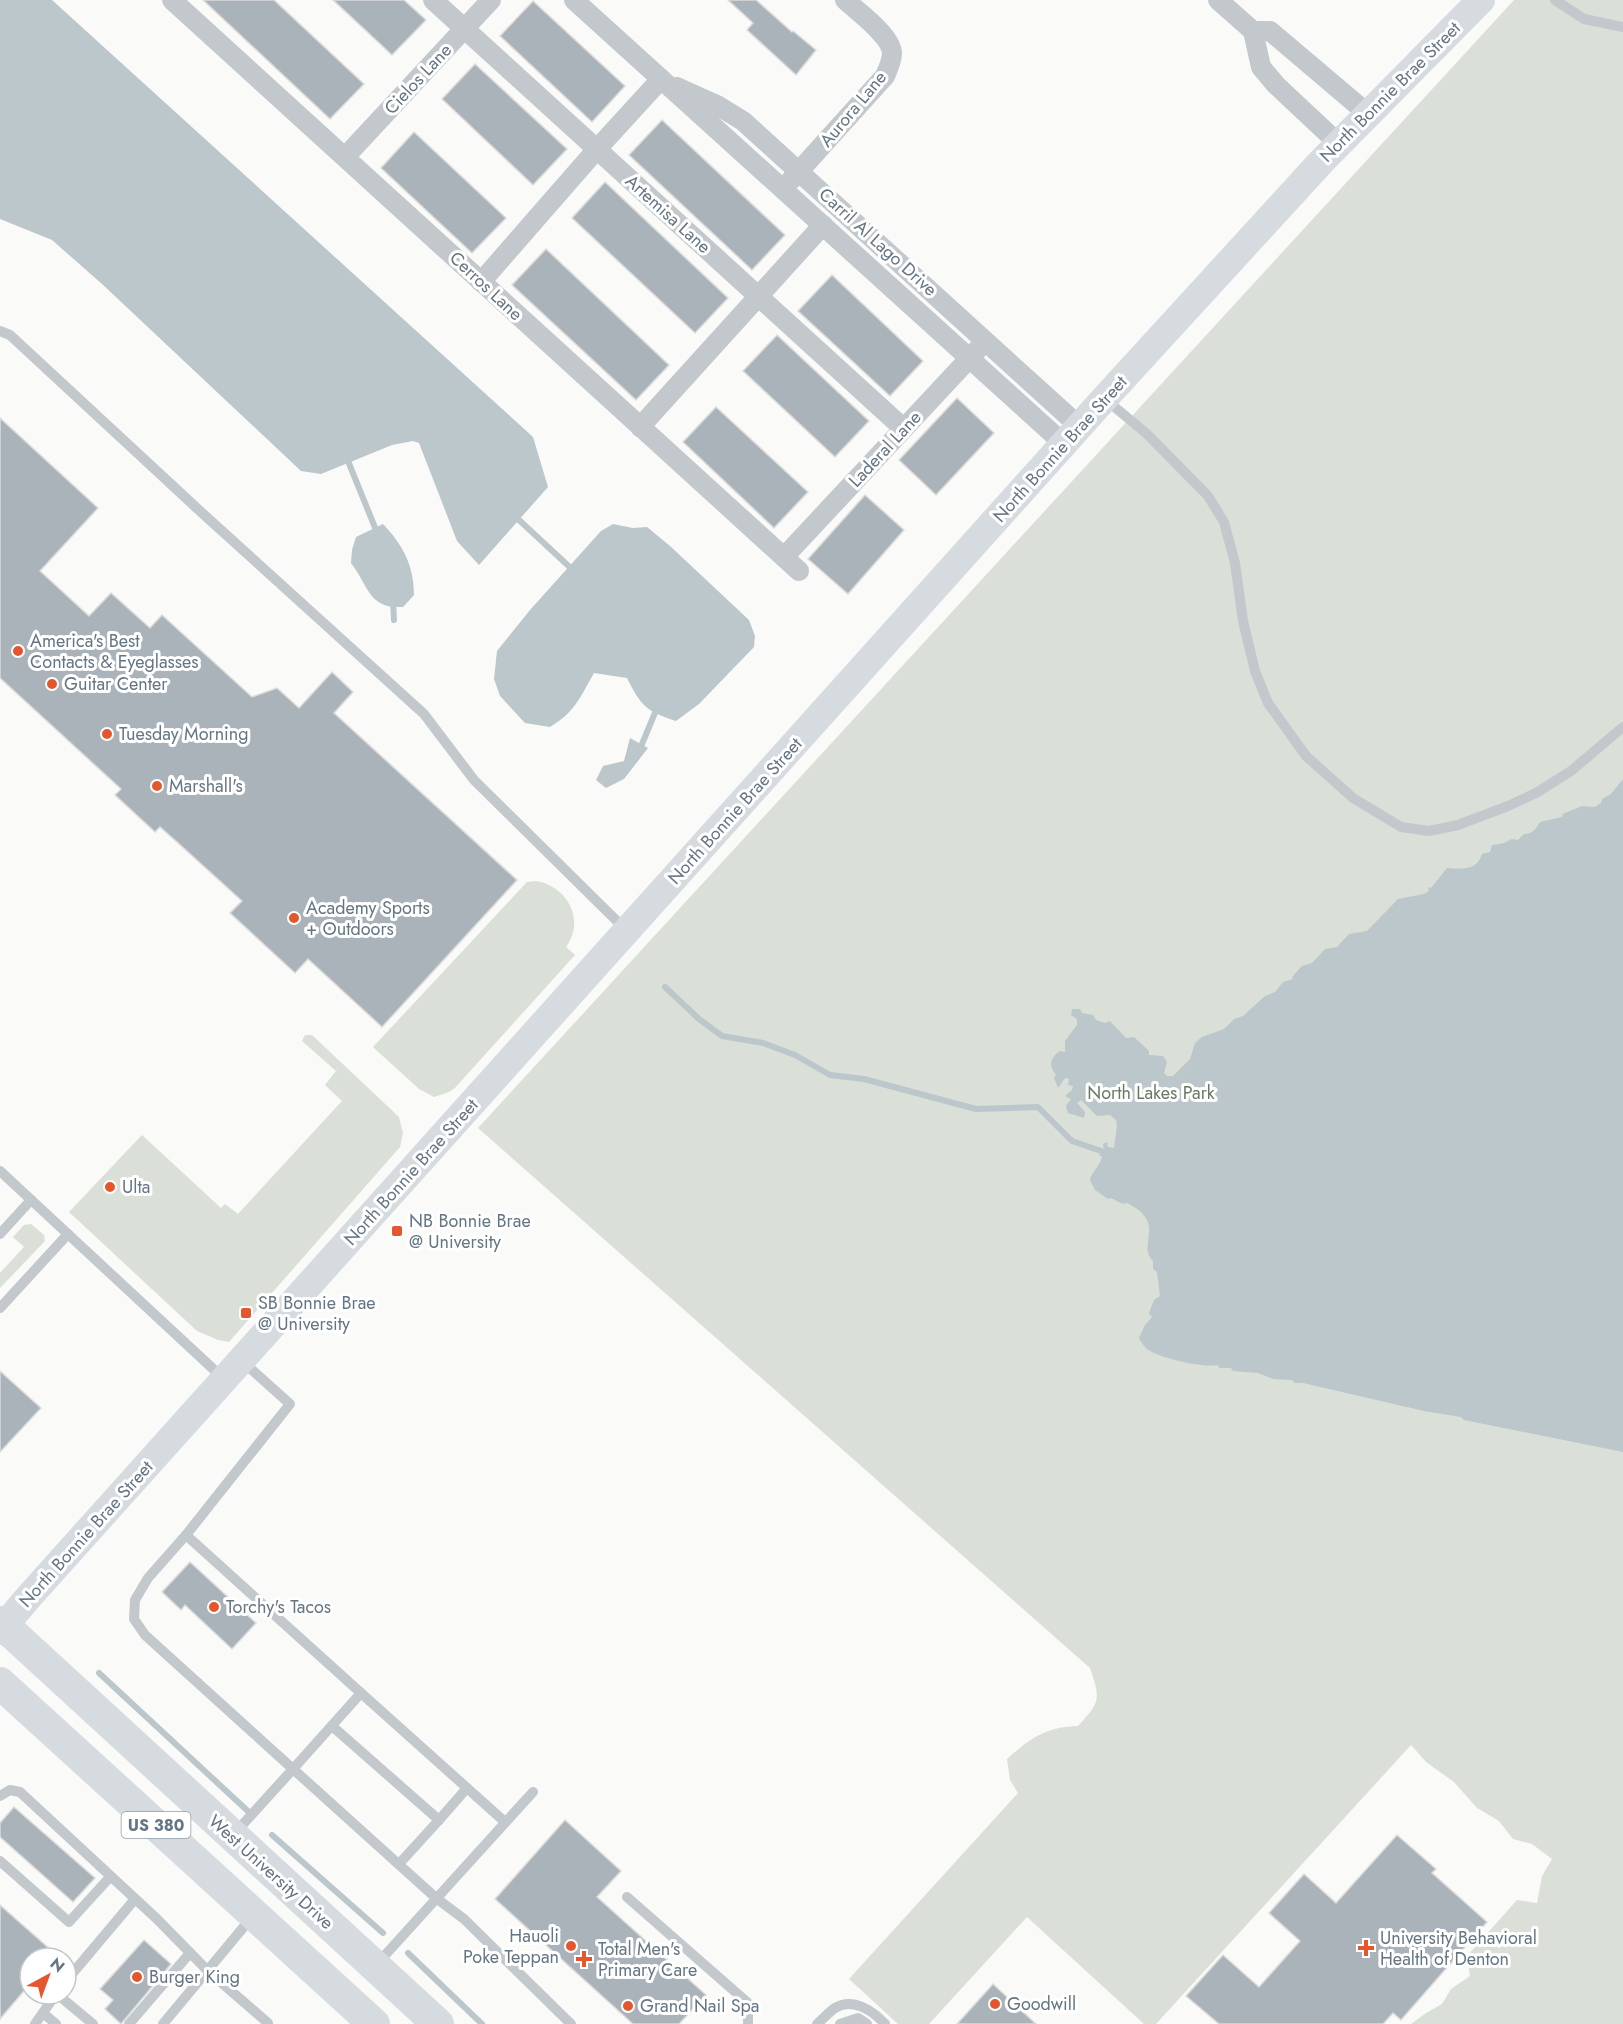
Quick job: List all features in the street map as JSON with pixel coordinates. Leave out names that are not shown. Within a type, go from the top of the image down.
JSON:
[{"type":"main road","name":"North Bonnie Brae Street","points":[[1,1626],[234,1370],[1104,399],[1339,144],[1481,0]]},
{"type":"main road","name":"West University Drive","points":[[1,1626],[438,2024]]},
{"type":"main road","name":"US 380","points":[[0,1683],[374,2024]]},
{"type":"street","name":"Artemisa Lane","points":[[433,0],[903,428]]},
{"type":"street","name":"Cielos Lane","points":[[345,157],[491,0]]},
{"type":"street","name":"Carril Al Lago Drive","points":[[573,0],[969,357],[1072,435]]},
{"type":"street","name":"Aurora Lane","points":[[783,189],[885,76],[890,65],[892,53],[889,43],[845,0]]},
{"type":"street","points":[[1218,0],[1253,31],[1261,67],[1275,85],[1339,144]]},
{"type":"street","name":"Cerros Lane","points":[[180,2],[345,157],[799,571]]},
{"type":"street","points":[[1253,31],[1270,31],[1368,114]]},
{"type":"street","name":"Carril Al Lago Drive","points":[[661,79],[717,105],[743,121],[986,340],[1072,435]]},
{"type":"street","points":[[481,282],[661,79]]},
{"type":"street","points":[[640,427],[823,225]]},
{"type":"street","name":"Laderal Lane","points":[[784,557],[986,340]]},
{"type":"lane","points":[[1556,0],[1584,19],[1623,27]]},
{"type":"lane","points":[[0,331],[10,335],[424,714],[474,780],[627,931]]},
{"type":"lane","points":[[1104,399],[1147,434],[1208,496],[1219,513],[1224,522],[1235,563],[1243,621],[1255,671],[1268,703],[1306,756],[1353,798],[1401,827],[1429,831],[1458,825],[1536,793],[1571,771],[1623,727]]},
{"type":"lane","points":[[0,1172],[68,1234],[234,1370],[290,1404],[186,1535],[148,1578],[135,1600],[134,1619],[145,1635],[436,1898],[464,1919],[571,2024]]},
{"type":"lane","points":[[0,1234],[31,1200]]},
{"type":"lane","points":[[0,1308],[68,1234]]},
{"type":"lane","points":[[186,1535],[505,1822]]},
{"type":"lane","points":[[232,1837],[361,1693]]},
{"type":"lane","points":[[332,1726],[439,1820]]},
{"type":"lane","points":[[399,1864],[467,1788]]},
{"type":"lane","points":[[0,1796],[10,1790],[20,1792],[135,1899],[208,1971],[268,2024]]},
{"type":"lane","points":[[375,1967],[533,1792]]},
{"type":"lane","points":[[0,1861],[69,1922],[110,1876]]},
{"type":"lane","points":[[627,1897],[748,2003],[748,2024]]},
{"type":"lane","points":[[78,1967],[135,1899]]},
{"type":"lane","points":[[163,2024],[254,1915]]},
{"type":"lane","points":[[129,2024],[190,1953]]},
{"type":"lane","points":[[817,2024],[836,2007],[858,2004],[876,2014],[885,2024]]},
{"type":"lane","points":[[35,2024],[48,2006]]},
{"type":"lane","points":[[71,2006],[93,2024]]},
{"type":"lane","points":[[43,2013],[56,2024]]},
{"type":"lane","points":[[840,2024],[858,2018],[867,2024]]},
{"type":"green space","name":"North Lakes Park","points":[[1514,0],[1623,0],[1623,2024],[1411,2024],[1442,2004],[1451,1989],[1470,1976],[1467,1956],[1517,1900],[1537,1903],[1542,1876],[1552,1859],[1532,1844],[1513,1839],[1499,1821],[1477,1808],[1454,1782],[1426,1762],[1411,1745],[1156,2024],[1144,2024],[1027,1917],[929,2024],[898,2024],[849,1979],[1018,1793],[1010,1780],[1007,1759],[1047,1731],[1078,1726],[1091,1711],[1097,1694],[1090,1668],[478,1128]]},
{"type":"green space","points":[[536,881],[557,890],[570,906],[574,926],[572,937],[566,947],[575,955],[454,1089],[434,1097],[419,1089],[373,1047],[527,882]]},
{"type":"green space","points":[[305,1035],[312,1035],[399,1117],[403,1133],[400,1147],[229,1342],[218,1340],[197,1331],[69,1212],[142,1135],[221,1208],[225,1204],[238,1214],[342,1101],[325,1085],[336,1071],[302,1041]]},
{"type":"green space","points":[[31,1224],[44,1235],[45,1241],[0,1288],[0,1273],[24,1247],[13,1237],[24,1225]]},
{"type":"shaded area","points":[[0,0],[52,0],[533,437],[548,487],[479,565],[457,541],[419,443],[413,441],[392,445],[321,474],[301,471],[52,240],[0,219]]},
{"type":"shaded area","points":[[383,524],[402,548],[412,575],[414,595],[403,607],[391,607],[376,600],[351,563],[356,537]]},
{"type":"shaded area","points":[[613,524],[633,528],[647,527],[670,546],[749,620],[755,636],[754,647],[699,704],[676,721],[646,706],[636,695],[627,678],[594,673],[576,703],[559,721],[550,727],[525,723],[500,696],[494,679],[497,651],[530,610],[601,531]]},
{"type":"shaded area","points":[[630,738],[648,748],[624,779],[606,788],[596,780],[603,766],[624,761]]},
{"type":"shaded area","points":[[1623,779],[1623,1452],[1464,1420],[1461,1417],[1295,1383],[1292,1380],[1273,1379],[1258,1373],[1233,1371],[1231,1368],[1219,1368],[1218,1365],[1185,1362],[1158,1355],[1148,1349],[1139,1338],[1152,1317],[1149,1313],[1154,1300],[1160,1296],[1157,1272],[1153,1269],[1153,1261],[1148,1248],[1149,1226],[1146,1218],[1139,1211],[1127,1203],[1123,1204],[1111,1198],[1108,1199],[1095,1190],[1090,1180],[1101,1160],[1102,1157],[1099,1155],[1104,1150],[1103,1144],[1107,1142],[1108,1147],[1114,1148],[1116,1120],[1110,1115],[1097,1116],[1081,1100],[1077,1103],[1085,1112],[1084,1118],[1068,1113],[1066,1106],[1071,1099],[1065,1096],[1073,1086],[1068,1085],[1069,1079],[1065,1078],[1058,1088],[1054,1078],[1056,1075],[1051,1065],[1054,1056],[1060,1051],[1065,1052],[1065,1041],[1077,1025],[1077,1019],[1071,1015],[1072,1009],[1080,1009],[1082,1013],[1093,1015],[1096,1020],[1105,1023],[1110,1021],[1126,1038],[1134,1037],[1149,1051],[1149,1055],[1163,1056],[1167,1062],[1164,1073],[1167,1076],[1173,1076],[1190,1059],[1195,1043],[1202,1037],[1224,1029],[1234,1019],[1243,1016],[1265,996],[1275,992],[1283,982],[1293,979],[1292,977],[1302,966],[1312,963],[1325,949],[1337,947],[1349,934],[1367,931],[1398,899],[1424,894],[1447,868],[1473,866],[1480,860],[1482,854],[1490,852],[1492,845],[1512,839],[1518,840],[1524,834],[1534,831],[1540,822],[1562,817],[1563,814],[1582,806],[1595,807],[1611,794]]},
{"type":"building","points":[[203,0],[274,0],[364,84],[330,119]]},
{"type":"building","points":[[333,0],[404,0],[426,20],[392,55]]},
{"type":"building","points":[[728,0],[756,0],[816,50],[796,75],[747,30],[753,23]]},
{"type":"building","points":[[533,1],[625,86],[592,122],[500,36]]},
{"type":"building","points":[[475,64],[567,149],[533,185],[442,99]]},
{"type":"building","points":[[662,120],[785,235],[752,270],[629,155]]},
{"type":"building","points":[[414,132],[506,218],[472,253],[381,168]]},
{"type":"building","points":[[605,182],[728,298],[695,333],[572,218]]},
{"type":"building","points":[[546,249],[669,365],[636,400],[512,285]]},
{"type":"building","points":[[832,275],[923,361],[890,396],[798,311]]},
{"type":"building","points":[[777,335],[869,421],[835,457],[743,371]]},
{"type":"building","points":[[957,398],[994,433],[936,495],[899,460]]},
{"type":"building","points":[[716,407],[808,492],[774,528],[683,442]]},
{"type":"building","points":[[0,418],[98,508],[40,571],[89,616],[111,593],[150,628],[162,615],[252,697],[277,688],[299,708],[332,672],[353,692],[334,713],[517,880],[382,1027],[308,959],[295,973],[230,913],[242,901],[160,827],[155,832],[115,795],[121,789],[0,678]]},
{"type":"building","points":[[865,495],[904,530],[848,594],[808,559]]},
{"type":"building","points":[[0,1371],[41,1408],[0,1452]]},
{"type":"building","name":"Torchy's Tacos","points":[[190,1562],[256,1623],[232,1649],[185,1605],[181,1610],[162,1592]]},
{"type":"building","points":[[14,1807],[95,1878],[73,1902],[0,1837],[0,1823]]},
{"type":"building","points":[[565,1820],[621,1871],[597,1897],[706,1995],[679,2024],[633,2024],[495,1899]]},
{"type":"building","points":[[1397,1835],[1436,1869],[1432,1873],[1487,1922],[1401,2020],[1393,2013],[1383,2024],[1219,2024],[1186,1996],[1223,1955],[1259,1987],[1300,1941],[1269,1913],[1304,1874],[1336,1903]]},
{"type":"building","points":[[0,1905],[46,1946],[18,1946],[18,1998],[0,2019]]},
{"type":"building","name":"Burger King","points":[[144,1940],[171,1964],[121,2024],[105,2009],[113,2000],[100,1989]]},
{"type":"building","name":"Goodwill","points":[[993,1984],[1036,2024],[957,2024]]},
{"type":"waterway","points":[[346,456],[378,535]]},
{"type":"waterway","points":[[516,514],[519,520],[575,572]]},
{"type":"waterway","points":[[393,600],[394,620]]},
{"type":"waterway","points":[[638,750],[657,708]]},
{"type":"waterway","points":[[665,987],[699,1019],[722,1036],[763,1043],[795,1055],[830,1075],[864,1079],[976,1109],[1038,1107],[1072,1141],[1110,1154]]},
{"type":"waterway","points":[[99,1673],[251,1814]]},
{"type":"waterway","points":[[272,1835],[383,1933]]},
{"type":"waterway","points":[[408,1953],[482,2024]]},
{"type":"place","name":"America's Best Contacts & Eyeglasses","points":[[18,651]]},
{"type":"place","name":"Guitar Center","points":[[52,684]]},
{"type":"place","name":"Tuesday Morning","points":[[107,734]]},
{"type":"place","name":"Marshall's","points":[[157,786]]},
{"type":"place","name":"Academy Sports + Outdoors","points":[[294,918]]},
{"type":"place","name":"Ulta","points":[[110,1187]]},
{"type":"place","name":"NB Bonnie Brae @ University","points":[[397,1231]]},
{"type":"place","name":"SB Bonnie Brae @ University","points":[[246,1313]]},
{"type":"place","name":"Torchy's Tacos","points":[[214,1607]]},
{"type":"place","name":"Hauoli Poke Teppan","points":[[571,1946]]},
{"type":"place","name":"University Behavioral Health of Denton","points":[[1366,1948]]},
{"type":"place","name":"Total Men's Primary Care","points":[[584,1959]]},
{"type":"place","name":"Burger King","points":[[137,1977]]},
{"type":"place","name":"Goodwill","points":[[995,2004]]},
{"type":"place","name":"Grand Nail Spa","points":[[628,2006]]}]
